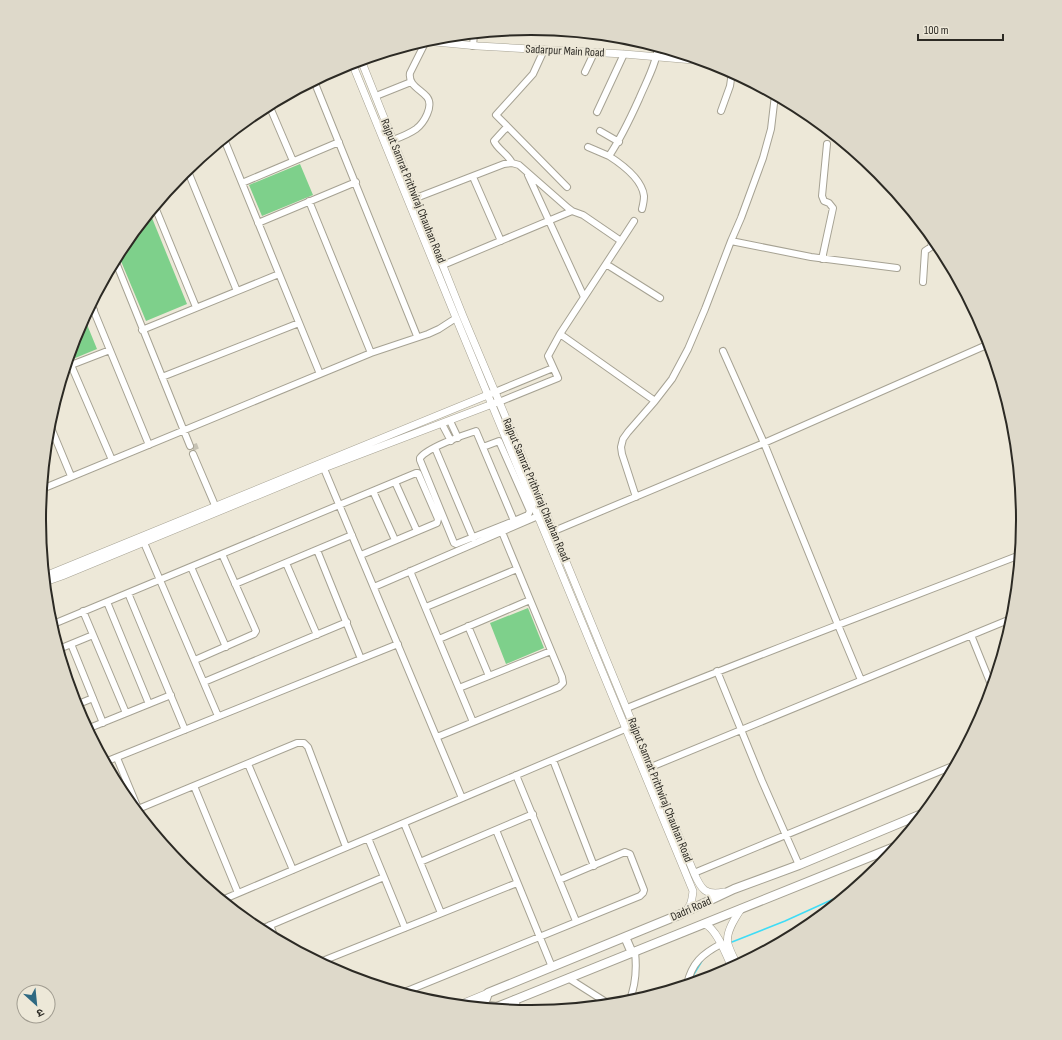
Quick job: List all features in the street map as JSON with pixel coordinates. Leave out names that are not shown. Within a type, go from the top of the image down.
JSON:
[{"type":"main road","name":"Dadri Road","points":[[488,993],[681,914],[734,889],[799,865],[914,817]]},
{"type":"main road","name":"Dadri Road","points":[[519,1005],[568,978],[886,850]]},
{"type":"main road","points":[[625,937],[634,952]]},
{"type":"main road","points":[[479,1002],[486,999],[488,993]]},
{"type":"street","points":[[473,46],[474,38]]},
{"type":"street","name":"Sadarpur Main Road","points":[[443,43],[677,58]]},
{"type":"street","points":[[393,140],[416,129],[423,122],[430,107],[427,98],[409,78],[422,48]]},
{"type":"street","points":[[544,50],[533,74],[496,115],[568,186]]},
{"type":"street","points":[[609,156],[619,142],[657,57],[657,52]]},
{"type":"street","points":[[585,72],[594,53]]},
{"type":"street","points":[[597,112],[624,54]]},
{"type":"street","name":"Rajput Samrat Prithviraj Chauhan Road","points":[[363,65],[499,402],[554,530],[694,873],[700,885],[706,892],[712,894],[734,889]]},
{"type":"street","name":"Rajput Samrat Prithviraj Chauhan Road","points":[[355,68],[491,405],[693,891],[692,901],[686,911],[681,914]]},
{"type":"street","points":[[721,111],[730,86],[731,78]]},
{"type":"street","points":[[376,96],[411,82]]},
{"type":"street","points":[[316,85],[419,336]]},
{"type":"street","points":[[636,497],[622,454],[621,447],[623,439],[672,379],[688,349],[741,218],[763,158],[775,101]]},
{"type":"street","points":[[272,111],[293,161]]},
{"type":"street","points":[[508,127],[494,141],[496,145],[508,155],[512,162],[519,165],[572,211],[583,215],[621,240]]},
{"type":"street","points":[[600,131],[619,142]]},
{"type":"street","points":[[242,183],[339,142]]},
{"type":"street","points":[[226,143],[320,374]]},
{"type":"street","points":[[822,259],[833,208],[829,203],[824,201],[822,196],[827,144]]},
{"type":"street","points":[[588,147],[609,156],[621,164],[634,176],[642,188],[644,197],[642,209]]},
{"type":"street","points":[[416,198],[512,162]]},
{"type":"street","points":[[526,172],[550,220],[584,298]]},
{"type":"street","points":[[190,175],[237,292]]},
{"type":"street","points":[[473,177],[501,241]]},
{"type":"street","points":[[258,223],[356,182]]},
{"type":"street","points":[[309,201],[371,353]]},
{"type":"street","points":[[157,211],[196,307]]},
{"type":"street","points":[[443,265],[572,211]]},
{"type":"street","points":[[323,466],[442,424],[558,378],[548,356],[560,334],[634,221]]},
{"type":"street","points":[[731,241],[822,259],[897,268]]},
{"type":"street","points":[[923,282],[925,251],[931,247]]},
{"type":"street","points":[[606,264],[660,298]]},
{"type":"street","points":[[118,267],[142,330],[192,445]]},
{"type":"street","points":[[142,330],[279,274]]},
{"type":"street","points":[[94,309],[149,445]]},
{"type":"street","points":[[47,487],[371,353],[439,329],[456,318]]},
{"type":"street","points":[[162,377],[299,323]]},
{"type":"street","points":[[560,334],[655,401]]},
{"type":"street","points":[[554,530],[764,443],[984,346]]},
{"type":"street","points":[[72,365],[110,350]]},
{"type":"street","points":[[723,351],[764,443],[861,680]]},
{"type":"street","points":[[50,580],[218,508],[323,466],[553,368]]},
{"type":"street","points":[[70,369],[112,460]]},
{"type":"street","points":[[450,421],[458,438]]},
{"type":"street","points":[[442,424],[451,441]]},
{"type":"street","points":[[483,447],[499,441],[530,511],[528,515],[514,521],[458,544],[454,543],[420,460],[423,454],[476,431],[514,521]]},
{"type":"street","points":[[54,434],[71,476]]},
{"type":"street","points":[[435,448],[472,538]]},
{"type":"street","points":[[195,453],[218,508]]},
{"type":"street","points":[[323,466],[462,798]]},
{"type":"street","points":[[57,622],[373,490],[416,473],[419,475],[439,521],[360,555]]},
{"type":"street","points":[[395,482],[417,531]]},
{"type":"street","points":[[373,490],[395,540]]},
{"type":"street","points":[[374,587],[538,516]]},
{"type":"street","points":[[437,737],[560,687],[563,682],[502,532]]},
{"type":"street","points":[[235,584],[352,535]]},
{"type":"street","points":[[49,574],[143,540]]},
{"type":"street","points":[[143,540],[218,716]]},
{"type":"street","points":[[317,550],[361,658]]},
{"type":"street","points":[[194,660],[254,634],[256,631],[222,554]]},
{"type":"street","points":[[626,708],[809,635],[1015,557]]},
{"type":"street","points":[[286,563],[317,635]]},
{"type":"street","points":[[191,567],[226,647]]},
{"type":"street","points":[[426,607],[517,569]]},
{"type":"street","points":[[410,571],[473,722]]},
{"type":"street","points":[[128,593],[185,730]]},
{"type":"street","points":[[439,639],[530,600]]},
{"type":"street","points":[[107,602],[149,704]]},
{"type":"street","points":[[83,611],[126,713]]},
{"type":"street","points":[[651,767],[1005,621]]},
{"type":"street","points":[[204,682],[347,622]]},
{"type":"street","points":[[468,626],[489,676]]},
{"type":"street","points":[[63,647],[93,635]]},
{"type":"street","points":[[971,635],[989,679]]},
{"type":"street","points":[[71,644],[103,722]]},
{"type":"street","points":[[110,760],[398,644]]},
{"type":"street","points":[[459,688],[550,651]]},
{"type":"street","points":[[717,671],[799,865]]},
{"type":"street","points":[[92,727],[171,695]]},
{"type":"street","points":[[82,703],[93,698]]},
{"type":"street","points":[[227,898],[626,729]]},
{"type":"street","points":[[140,807],[297,743],[304,743],[308,747],[346,847]]},
{"type":"street","points":[[117,758],[133,796]]},
{"type":"street","points":[[553,760],[594,866]]},
{"type":"street","points":[[248,764],[293,870]]},
{"type":"street","points":[[694,873],[948,768]]},
{"type":"street","points":[[516,775],[576,921]]},
{"type":"street","points":[[194,786],[238,893]]},
{"type":"street","points":[[420,862],[532,814]]},
{"type":"street","points":[[404,823],[441,914]]},
{"type":"street","points":[[496,830],[552,967]]},
{"type":"street","points":[[368,838],[405,928]]},
{"type":"street","points":[[409,989],[640,896],[644,890],[628,852],[559,880]]},
{"type":"street","points":[[267,926],[384,877]]},
{"type":"street","points":[[326,960],[517,883]]},
{"type":"street","points":[[735,960],[728,944],[728,939],[732,925],[741,909]]},
{"type":"street","points":[[704,924],[711,927],[729,962]]},
{"type":"street","points":[[270,925],[272,929]]},
{"type":"street","points":[[689,978],[696,962],[704,954],[721,944]]},
{"type":"street","points":[[632,995],[636,974],[634,952]]},
{"type":"street","points":[[568,978],[602,1000]]},
{"type":"street","name":"Dadri Road","points":[[469,1001],[488,993]]},
{"type":"green space","points":[[300,164],[313,195],[262,216],[249,185]]},
{"type":"green space","points":[[152,218],[187,304],[146,321],[121,262]]},
{"type":"green space","points":[[87,325],[97,349],[74,359]]},
{"type":"green space","points":[[528,608],[544,648],[506,664],[490,623]]},
{"type":"waterway","points":[[732,942],[785,921],[833,899]]},
{"type":"waterway","points":[[693,977],[702,961]]},
{"type":"tunnel","points":[[194,444],[197,452]]}]
